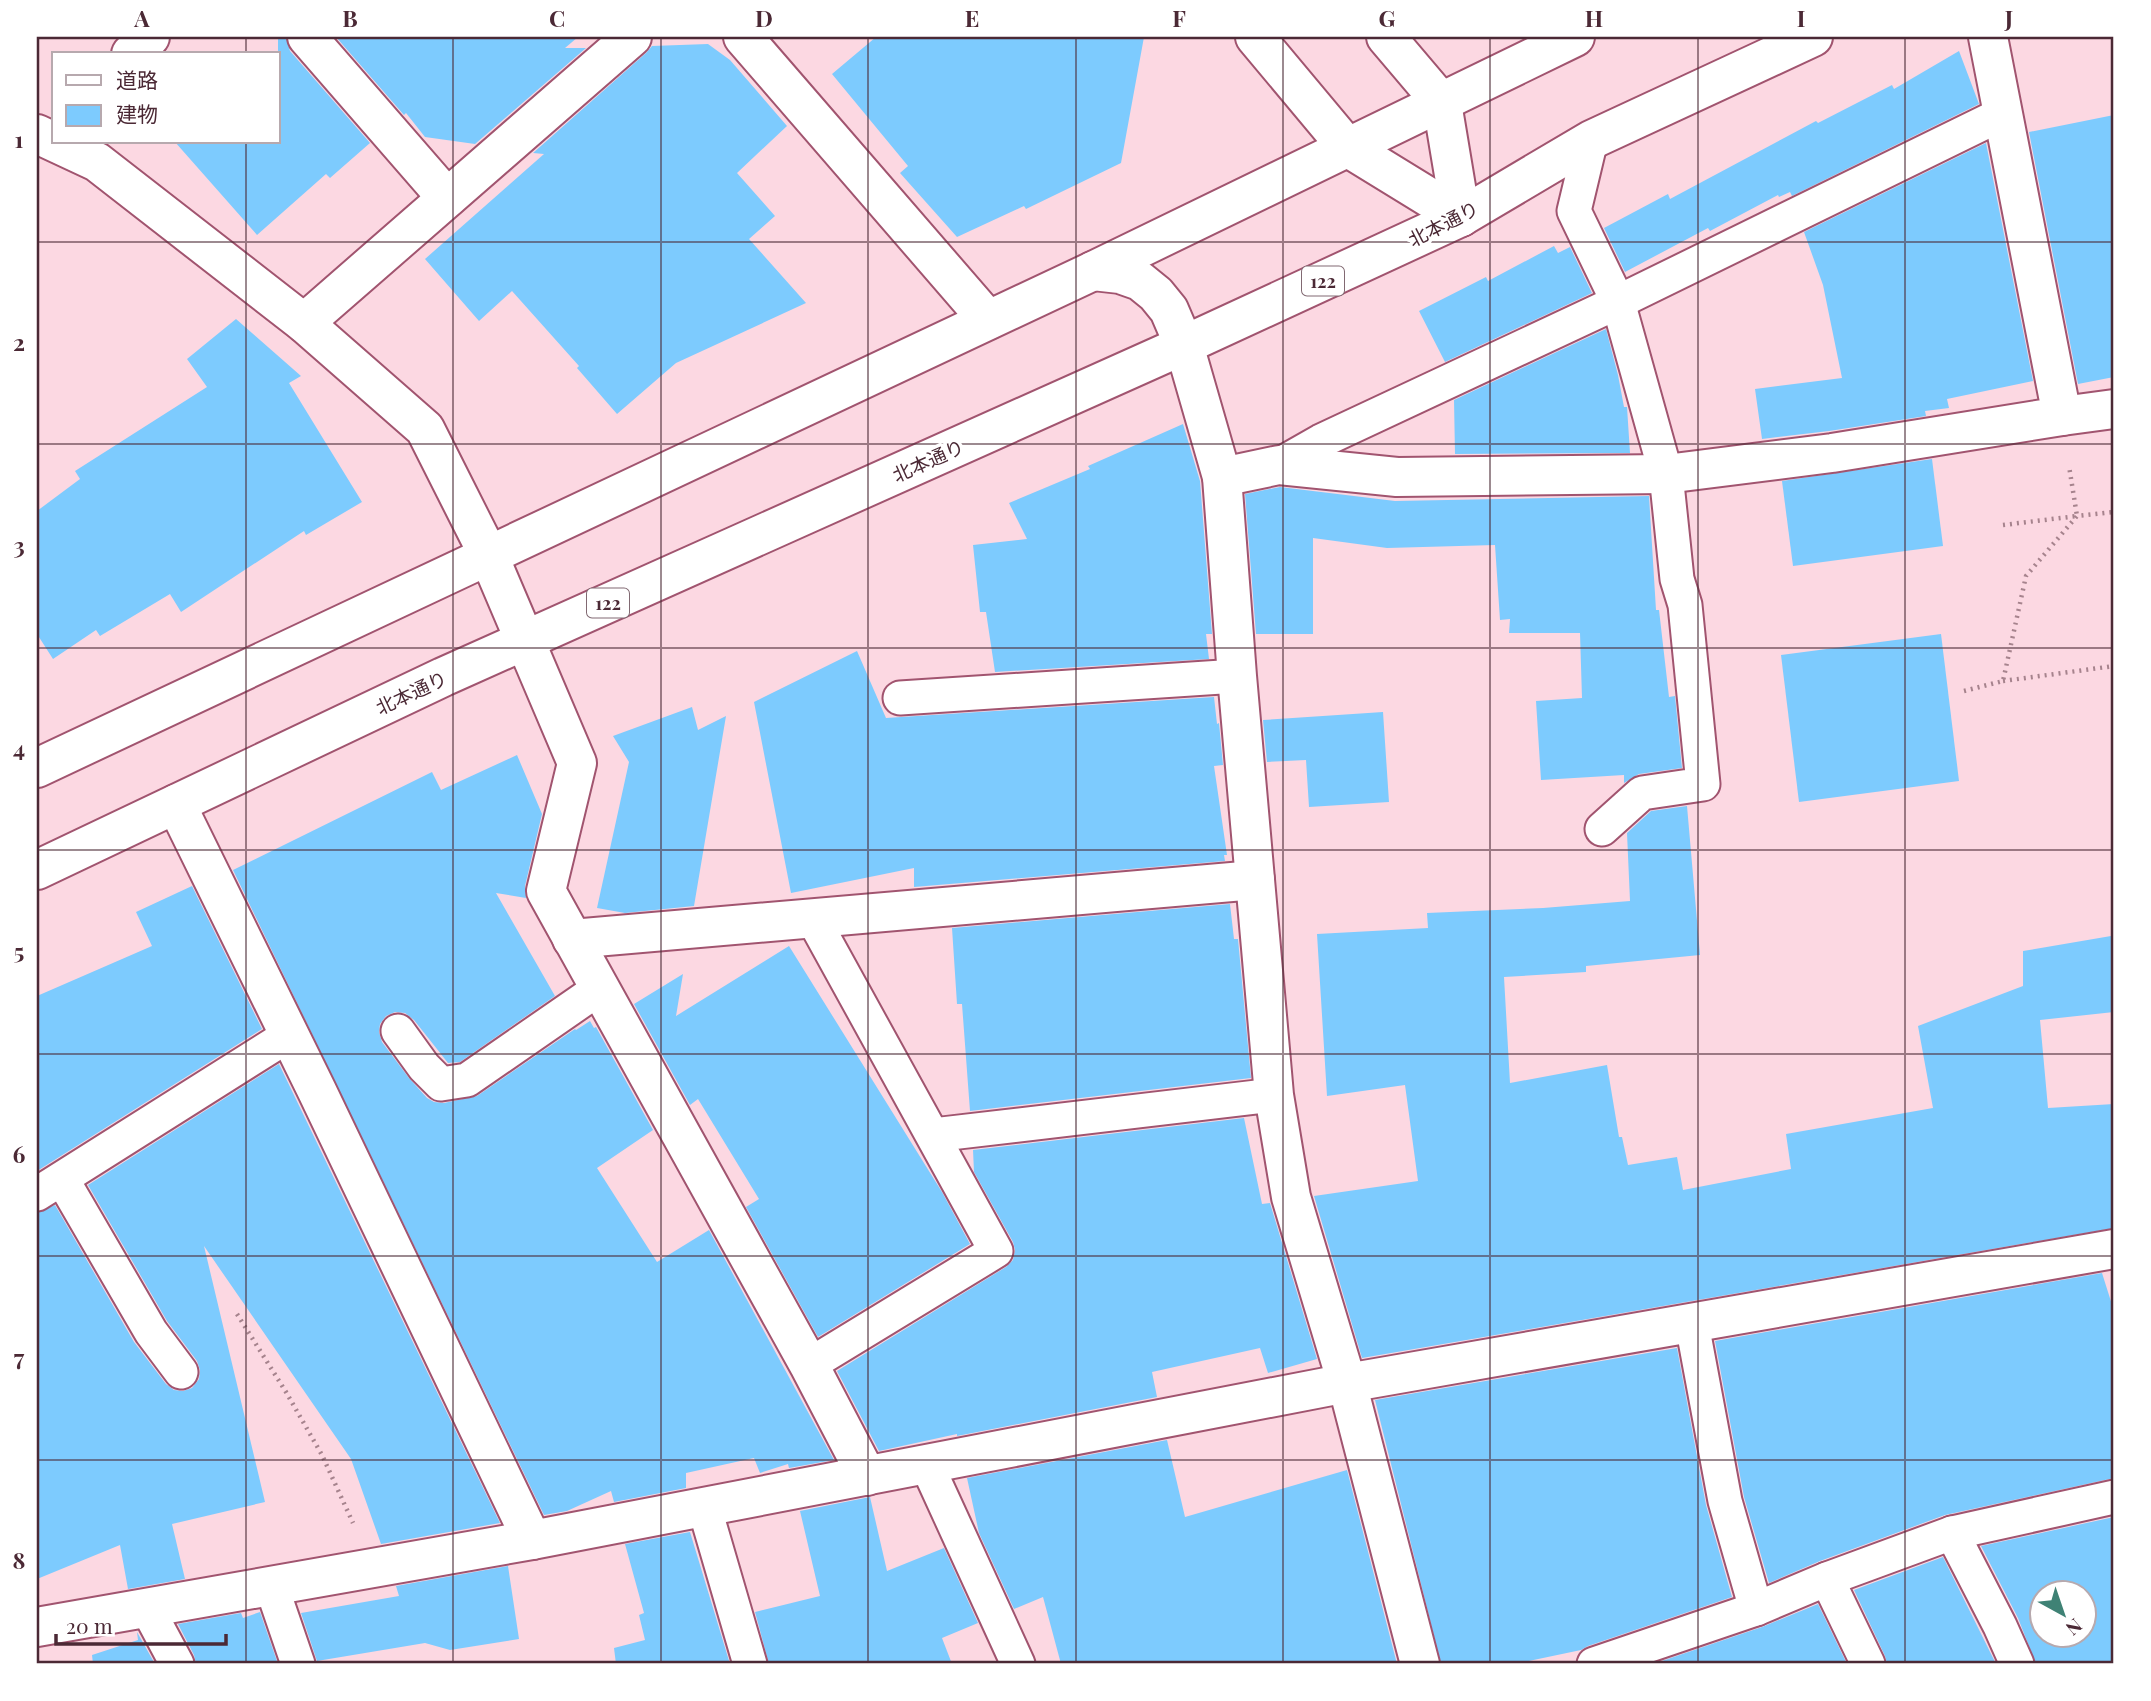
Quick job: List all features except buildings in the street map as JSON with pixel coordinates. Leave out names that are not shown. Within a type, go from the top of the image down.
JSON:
[{"type":"main road","points":[[133,52],[150,37]]},
{"type":"main road","points":[[307,37],[447,198]]},
{"type":"main road","points":[[304,323],[632,37]]},
{"type":"main road","points":[[743,37],[988,320]]},
{"type":"main road","points":[[1255,37],[1347,147],[1461,217]]},
{"type":"main road","points":[[1386,37],[1442,103],[1461,217]]},
{"type":"main road","points":[[37,768],[1093,271],[1575,37]]},
{"type":"main road","name":"北本通り","points":[[37,870],[524,640],[1184,345],[1461,217],[1591,140],[1813,37]]},
{"type":"main road","points":[[1988,37],[2062,416]]},
{"type":"main road","points":[[44,141],[97,162],[304,323],[425,429],[488,554],[577,763],[546,891],[809,1365],[867,1476]]},
{"type":"main road","points":[[1093,271],[1121,274],[1140,281],[1169,310],[1184,345],[1222,477],[1274,1096],[1291,1197],[1347,1383],[1420,1664]]},
{"type":"main road","points":[[1222,477],[1279,465],[1397,477],[1666,474],[1832,453],[2114,409]]},
{"type":"main road","points":[[176,804],[532,1540]]},
{"type":"main road","points":[[572,939],[1255,880]]},
{"type":"main road","points":[[37,1627],[532,1540],[1679,1321],[2114,1249]]},
{"type":"lane","points":[[1279,465],[1321,440],[1618,302],[2002,114]]},
{"type":"lane","points":[[1591,140],[1574,211],[1618,302],[1666,474],[1677,579],[1685,605],[1703,784],[1642,793],[1602,829]]},
{"type":"lane","points":[[900,698],[1237,676]]},
{"type":"lane","points":[[809,1365],[996,1251],[813,917]]},
{"type":"lane","points":[[398,1031],[424,1067],[441,1084],[467,1080],[600,988]]},
{"type":"lane","points":[[181,1371],[50,1187],[289,1035]]},
{"type":"lane","points":[[933,1135],[1274,1096]]},
{"type":"lane","points":[[1679,1321],[1756,1609]]},
{"type":"lane","points":[[926,1463],[1018,1664]]},
{"type":"lane","points":[[1613,1661],[1952,1533],[2114,1497]]},
{"type":"lane","points":[[704,1506],[750,1664]]},
{"type":"lane","points":[[1952,1533],[2017,1664]]},
{"type":"lane","points":[[1827,1579],[1868,1664]]},
{"type":"lane","points":[[271,1585],[298,1664]]},
{"type":"lane","points":[[147,1608],[177,1664]]},
{"type":"path","points":[[2003,681],[2026,576],[2077,516],[2062,416]]},
{"type":"path","points":[[2003,525],[2114,512]]},
{"type":"path","points":[[1964,691],[2003,681],[2114,666]]},
{"type":"path","points":[[237,1314],[322,1455],[374,1568]]}]
